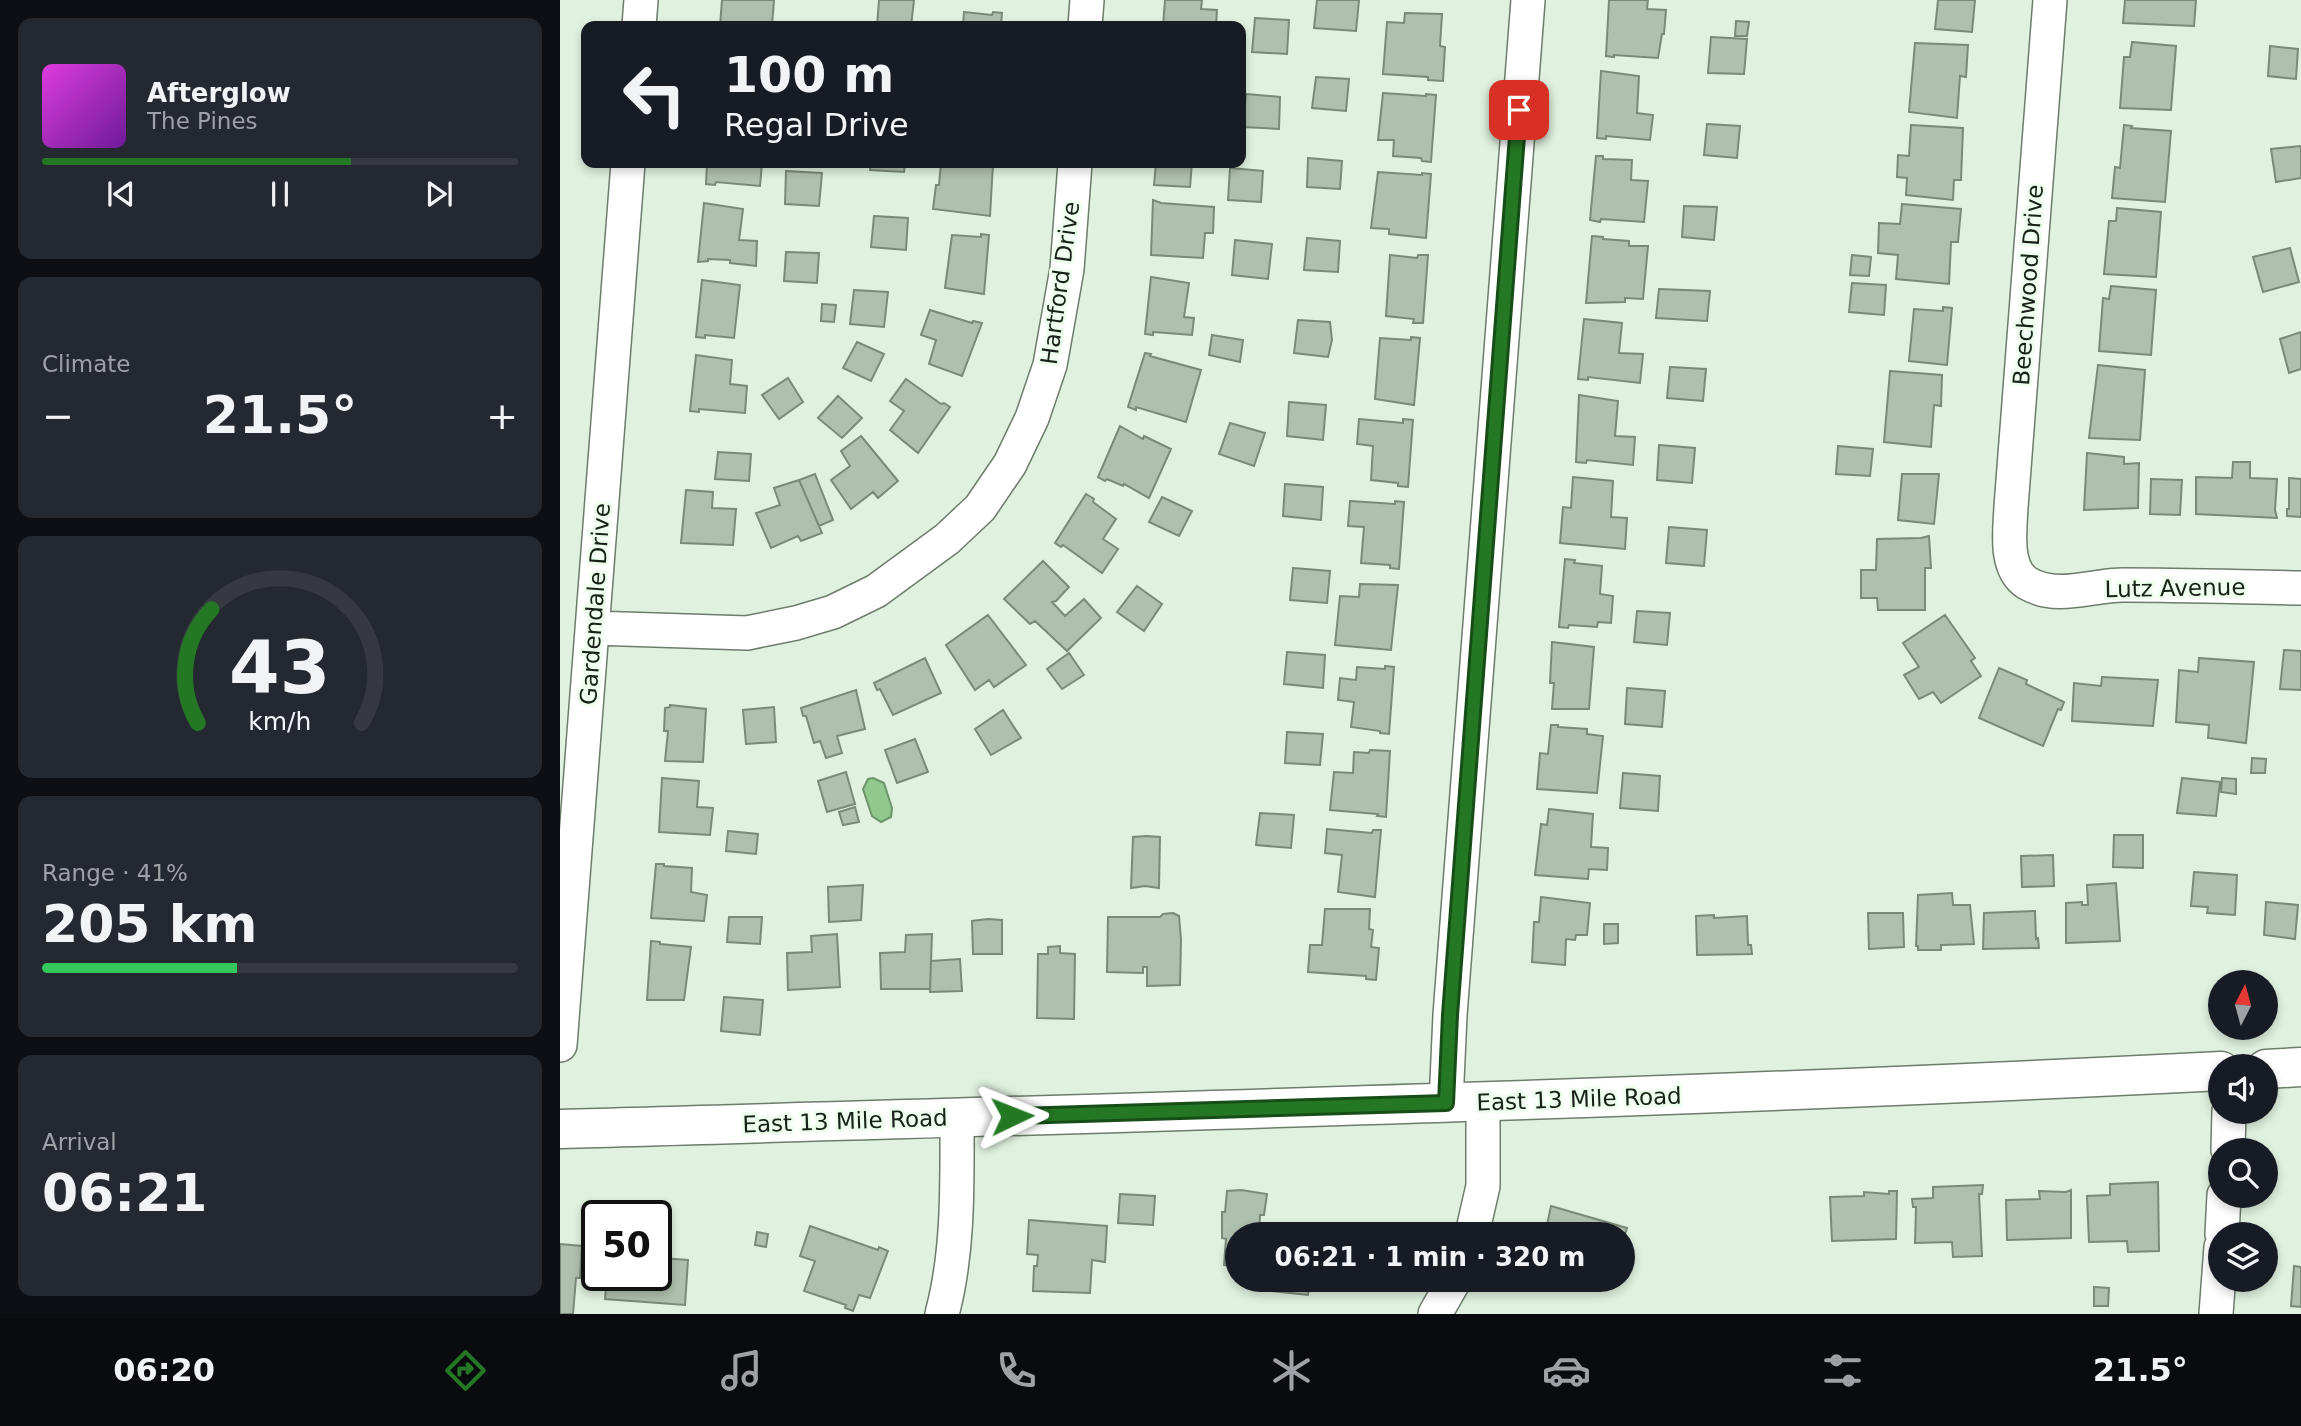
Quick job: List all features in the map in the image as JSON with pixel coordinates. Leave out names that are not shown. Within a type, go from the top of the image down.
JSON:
[{"type":"main road","points":[[2278,1068],[2301,1067]]},
{"type":"main road","name":"East 13 Mile Road","points":[[560,1129],[1465,1103],[1866,1089],[2208,1072]]},
{"type":"street","points":[[639,21],[641,0]]},
{"type":"street","points":[[1085,21],[1087,0]]},
{"type":"street","points":[[1475,1222],[1483,1186],[1450,1015],[1528,0]]},
{"type":"street","name":"Beechwood Drive","points":[[2015,569],[2010,545],[2011,507],[2050,0]]},
{"type":"street","name":"Gardendale Drive","points":[[560,1045],[628,168]]},
{"type":"street","name":"Hartford Drive","points":[[593,628],[747,633],[833,612],[876,591],[947,539],[980,508],[1010,464],[1032,418],[1051,365],[1067,269],[1075,168]]},
{"type":"street","name":"Lutz Avenue","points":[[2015,569],[2027,582],[2072,593],[2119,585],[2301,588]]},
{"type":"street","points":[[942,1314],[949,1288],[956,1201],[957,1117]]},
{"type":"street","points":[[1435,1314],[1448,1292]]},
{"type":"street","points":[[2216,1314],[2218,1292]]},
{"type":"shaded area","points":[[873,778],[884,783],[892,808],[891,817],[881,822],[872,816],[863,789],[868,779]]},
{"type":"building","points":[[722,0],[774,0],[772,21],[720,21]]},
{"type":"building","points":[[879,0],[914,0],[912,21],[877,21]]},
{"type":"building","points":[[1165,0],[1202,0],[1201,9],[1217,10],[1216,21],[1163,21]]},
{"type":"building","points":[[1317,0],[1359,0],[1356,31],[1314,28]]},
{"type":"building","points":[[1609,0],[1648,0],[1647,9],[1666,10],[1658,58],[1606,56]]},
{"type":"building","points":[[1938,0],[1975,0],[1972,32],[1935,29]]},
{"type":"building","points":[[2125,0],[2196,0],[2194,26],[2123,23]]},
{"type":"building","points":[[964,12],[992,15],[993,12],[1002,13],[1001,21],[963,21]]},
{"type":"building","points":[[1405,13],[1442,14],[1440,46],[1445,47],[1443,81],[1428,80],[1428,77],[1383,74],[1387,22],[1404,23]]},
{"type":"building","points":[[1255,18],[1289,20],[1287,54],[1252,52]]},
{"type":"building","points":[[1736,21],[1749,22],[1747,36],[1735,36]]},
{"type":"building","points":[[1711,37],[1747,39],[1744,74],[1708,73]]},
{"type":"building","points":[[2132,42],[2176,46],[2171,110],[2120,108],[2124,57],[2130,57]]},
{"type":"building","points":[[1915,43],[1968,45],[1966,77],[1960,76],[1957,118],[1909,112]]},
{"type":"building","points":[[2270,46],[2298,49],[2296,79],[2268,76]]},
{"type":"building","points":[[1601,71],[1639,76],[1637,113],[1653,115],[1650,140],[1606,136],[1606,139],[1597,138]]},
{"type":"building","points":[[1316,77],[1349,79],[1346,111],[1312,108]]},
{"type":"building","points":[[1383,93],[1436,95],[1431,162],[1422,161],[1421,158],[1393,156],[1394,140],[1378,140]]},
{"type":"building","points":[[1246,94],[1280,97],[1279,129],[1246,127]]},
{"type":"building","points":[[1707,124],[1740,126],[1737,158],[1704,155]]},
{"type":"building","points":[[1911,125],[1963,128],[1961,180],[1954,180],[1953,200],[1906,195],[1907,178],[1897,177],[1898,155],[1909,156]]},
{"type":"building","points":[[2124,125],[2171,131],[2165,202],[2112,198],[2115,167],[2120,168]]},
{"type":"building","points":[[2301,146],[2301,178],[2276,182],[2271,149]]},
{"type":"building","points":[[1596,156],[1603,156],[1603,159],[1632,160],[1631,180],[1648,181],[1644,222],[1590,220]]},
{"type":"building","points":[[1308,158],[1342,161],[1340,189],[1307,187]]},
{"type":"building","points":[[707,168],[762,168],[760,186],[716,182],[715,185],[706,184]]},
{"type":"building","points":[[870,168],[904,168],[904,172]]},
{"type":"building","points":[[941,168],[993,168],[990,216],[933,209],[936,185],[939,185]]},
{"type":"building","points":[[1156,168],[1192,168],[1190,187],[1154,185]]},
{"type":"building","points":[[1230,168],[1263,171],[1261,202],[1228,200]]},
{"type":"building","points":[[786,171],[822,173],[819,206],[785,204]]},
{"type":"building","points":[[1378,172],[1431,174],[1426,238],[1389,234],[1389,229],[1371,228]]},
{"type":"building","points":[[1153,200],[1214,207],[1213,233],[1205,233],[1203,258],[1151,255]]},
{"type":"building","points":[[704,203],[743,209],[739,240],[757,241],[756,266],[730,263],[730,260],[708,259],[698,262]]},
{"type":"building","points":[[1902,204],[1961,209],[1958,242],[1951,242],[1949,284],[1896,279],[1898,255],[1878,253],[1879,223],[1900,224]]},
{"type":"building","points":[[1684,206],[1717,207],[1714,240],[1682,237]]},
{"type":"building","points":[[2117,208],[2161,212],[2156,277],[2104,274],[2109,221],[2116,221]]},
{"type":"building","points":[[874,216],[908,218],[906,250],[871,247]]},
{"type":"building","points":[[981,234],[989,235],[984,294],[945,288],[952,235],[981,237]]},
{"type":"building","points":[[1592,236],[1629,241],[1629,246],[1648,246],[1643,299],[1625,298],[1625,302],[1586,303]]},
{"type":"building","points":[[1307,238],[1340,241],[1338,272],[1304,270]]},
{"type":"building","points":[[1235,240],[1272,244],[1268,279],[1232,275]]},
{"type":"building","points":[[2290,248],[2299,282],[2263,292],[2253,257]]},
{"type":"building","points":[[786,252],[819,253],[817,283],[784,281]]},
{"type":"building","points":[[1390,255],[1417,258],[1418,255],[1428,255],[1423,323],[1413,323],[1414,319],[1386,316]]},
{"type":"building","points":[[1852,255],[1871,257],[1869,276],[1850,275]]},
{"type":"building","points":[[1151,277],[1189,283],[1184,317],[1194,318],[1192,335],[1153,332],[1153,335],[1145,334]]},
{"type":"building","points":[[702,280],[740,285],[734,338],[705,335],[705,338],[696,337]]},
{"type":"building","points":[[1852,283],[1886,285],[1884,315],[1849,312]]},
{"type":"building","points":[[2111,286],[2156,290],[2151,355],[2099,351],[2103,298],[2109,299]]},
{"type":"building","points":[[1659,289],[1710,291],[1707,321],[1656,318]]},
{"type":"building","points":[[854,290],[888,292],[884,327],[850,324]]},
{"type":"building","points":[[822,304],[836,305],[834,322],[821,321]]},
{"type":"building","points":[[1943,307],[1952,308],[1947,365],[1909,361],[1914,309],[1943,311]]},
{"type":"building","points":[[930,310],[972,323],[982,323],[962,376],[929,364],[936,340],[921,335]]},
{"type":"building","points":[[1584,319],[1622,323],[1619,353],[1643,354],[1640,383],[1588,377],[1588,380],[1578,379]]},
{"type":"building","points":[[1298,320],[1330,322],[1332,340],[1328,357],[1294,353]]},
{"type":"building","points":[[2301,332],[2301,369],[2289,373],[2280,339]]},
{"type":"building","points":[[1212,335],[1243,340],[1240,362],[1209,355]]},
{"type":"building","points":[[1411,337],[1420,338],[1414,405],[1375,399],[1380,338],[1411,340]]},
{"type":"building","points":[[857,342],[884,354],[871,381],[843,368]]},
{"type":"building","points":[[1145,353],[1201,370],[1186,422],[1128,407]]},
{"type":"building","points":[[696,355],[732,360],[730,384],[747,386],[745,413],[699,409],[699,412],[690,411]]},
{"type":"building","points":[[2098,365],[2145,370],[2140,440],[2089,438]]},
{"type":"building","points":[[1670,367],[1706,369],[1703,401],[1667,398]]},
{"type":"building","points":[[1890,371],[1942,375],[1941,406],[1934,405],[1931,447],[1884,442]]},
{"type":"building","points":[[788,378],[803,402],[779,419],[762,395]]},
{"type":"building","points":[[906,379],[941,404],[950,407],[918,453],[890,430],[904,411],[890,401]]},
{"type":"building","points":[[1579,395],[1618,401],[1615,436],[1635,437],[1633,465],[1587,460],[1586,463],[1576,462]]},
{"type":"building","points":[[838,396],[862,418],[842,438],[818,418]]},
{"type":"building","points":[[1289,402],[1326,405],[1323,440],[1287,436]]},
{"type":"building","points":[[1359,419],[1403,423],[1403,419],[1413,420],[1408,487],[1371,480],[1373,446],[1357,444]]},
{"type":"building","points":[[1230,423],[1265,433],[1254,466],[1219,454]]},
{"type":"building","points":[[1120,426],[1143,439],[1144,436],[1171,449],[1149,498],[1124,484],[1123,486],[1098,477]]},
{"type":"building","points":[[861,436],[898,481],[878,498],[873,492],[851,509],[831,480],[850,466],[841,451]]},
{"type":"building","points":[[1659,445],[1695,448],[1692,483],[1657,480]]},
{"type":"building","points":[[1838,446],[1873,449],[1870,476],[1836,474]]},
{"type":"building","points":[[718,452],[751,454],[749,481],[715,479]]},
{"type":"building","points":[[2087,453],[2124,457],[2124,464],[2139,463],[2138,508],[2084,510]]},
{"type":"building","points":[[2233,462],[2250,462],[2250,478],[2277,479],[2277,518],[2196,514],[2196,477],[2232,478]]},
{"type":"building","points":[[815,474],[833,520],[819,526],[799,480]]},
{"type":"building","points":[[1902,474],[1939,474],[1934,524],[1898,520]]},
{"type":"building","points":[[1573,477],[1613,481],[1611,517],[1627,518],[1625,549],[1560,543],[1563,507],[1571,508]]},
{"type":"building","points":[[2289,478],[2301,479],[2301,517],[2287,516]]},
{"type":"building","points":[[2151,479],[2182,480],[2180,515],[2150,514]]},
{"type":"building","points":[[799,480],[822,533],[801,541],[798,536],[771,548],[756,513],[780,505],[774,488]]},
{"type":"building","points":[[1285,484],[1323,487],[1321,520],[1283,516]]},
{"type":"building","points":[[686,490],[713,492],[712,508],[736,509],[733,545],[681,543]]},
{"type":"building","points":[[1086,494],[1116,519],[1103,539],[1118,549],[1102,573],[1063,545],[1061,547],[1055,543]]},
{"type":"building","points":[[1162,497],[1192,511],[1179,536],[1149,522]]},
{"type":"building","points":[[1350,501],[1395,504],[1395,501],[1404,502],[1399,569],[1390,568],[1390,565],[1361,563],[1364,527],[1348,526]]},
{"type":"building","points":[[1669,527],[1707,530],[1704,566],[1666,563]]},
{"type":"building","points":[[1929,536],[1931,568],[1925,568],[1925,610],[1878,610],[1877,598],[1861,598],[1861,570],[1876,570],[1877,539]]},
{"type":"building","points":[[1565,559],[1575,560],[1574,563],[1602,566],[1600,594],[1613,596],[1611,623],[1598,622],[1597,627],[1559,627]]},
{"type":"building","points":[[1043,561],[1069,587],[1052,602],[1065,616],[1084,599],[1101,618],[1067,651],[1035,621],[1030,624],[1004,599]]},
{"type":"building","points":[[1293,568],[1330,571],[1327,603],[1290,600]]},
{"type":"building","points":[[1360,584],[1398,585],[1391,650],[1335,645],[1340,596],[1359,597]]},
{"type":"building","points":[[1137,586],[1162,604],[1144,631],[1117,612]]},
{"type":"building","points":[[1637,611],[1670,613],[1667,645],[1634,642]]},
{"type":"building","points":[[988,615],[1026,665],[994,687],[989,680],[975,690],[946,645]]},
{"type":"building","points":[[1945,615],[1975,658],[1971,661],[1981,676],[1941,703],[1933,692],[1919,699],[1904,675],[1919,667],[1903,643]]},
{"type":"building","points":[[1552,642],[1594,647],[1589,709],[1552,709]]},
{"type":"building","points":[[2284,650],[2301,651],[2301,690],[2280,689]]},
{"type":"building","points":[[1287,652],[1325,655],[1323,688],[1284,684]]},
{"type":"building","points":[[1069,653],[1084,675],[1062,689],[1047,669]]},
{"type":"building","points":[[925,658],[941,693],[893,715],[874,683]]},
{"type":"building","points":[[2199,658],[2254,662],[2246,743],[2208,738],[2209,725],[2176,722],[2179,670],[2198,672]]},
{"type":"building","points":[[1385,666],[1394,667],[1389,734],[1351,727],[1354,702],[1338,700],[1340,678],[1356,680],[1357,667],[1385,669]]},
{"type":"building","points":[[1999,668],[2027,680],[2026,684],[2064,702],[2061,710],[2058,709],[2043,746],[1979,718]]},
{"type":"building","points":[[2102,677],[2158,680],[2153,726],[2072,721],[2074,683],[2101,686]]},
{"type":"building","points":[[1627,688],[1665,691],[1662,727],[1625,724]]},
{"type":"building","points":[[856,690],[865,729],[837,736],[842,753],[826,758],[820,741],[814,743],[801,708]]},
{"type":"building","points":[[670,705],[706,709],[703,762],[665,761],[668,731],[664,731],[665,708]]},
{"type":"building","points":[[774,707],[776,742],[746,744],[743,710]]},
{"type":"building","points":[[1003,710],[1021,738],[991,755],[975,729]]},
{"type":"building","points":[[1551,725],[1587,729],[1587,734],[1603,736],[1597,793],[1537,789],[1540,753],[1548,754]]},
{"type":"building","points":[[1287,732],[1323,734],[1320,765],[1285,763]]},
{"type":"building","points":[[915,739],[928,772],[897,783],[885,750]]},
{"type":"building","points":[[1370,750],[1390,751],[1386,817],[1330,810],[1334,772],[1353,773],[1354,752],[1369,753]]},
{"type":"building","points":[[2252,758],[2266,759],[2265,773],[2251,773]]},
{"type":"building","points":[[846,772],[855,804],[827,812],[818,781]]},
{"type":"building","points":[[1623,773],[1660,776],[1658,811],[1620,808]]},
{"type":"building","points":[[662,778],[699,781],[697,807],[713,808],[710,835],[659,832]]},
{"type":"building","points":[[2182,778],[2220,782],[2216,816],[2177,813]]},
{"type":"building","points":[[2222,778],[2236,779],[2236,794],[2221,792]]},
{"type":"building","points":[[855,807],[859,822],[843,825],[839,812]]},
{"type":"building","points":[[1549,809],[1593,814],[1591,847],[1608,848],[1607,870],[1589,869],[1588,879],[1535,875],[1541,824],[1547,825]]},
{"type":"building","points":[[1260,813],[1294,815],[1291,848],[1256,845]]},
{"type":"building","points":[[1327,829],[1372,833],[1373,830],[1381,830],[1375,897],[1338,892],[1342,855],[1325,853]]},
{"type":"building","points":[[728,831],[758,834],[756,854],[726,851]]},
{"type":"building","points":[[2114,835],[2143,835],[2143,868],[2113,867]]},
{"type":"building","points":[[1133,837],[1160,837],[1159,888],[1131,888]]},
{"type":"building","points":[[2053,855],[2054,886],[2022,887],[2021,856]]},
{"type":"building","points":[[656,864],[692,868],[691,892],[707,895],[704,921],[651,918]]},
{"type":"building","points":[[2194,872],[2237,875],[2235,915],[2207,913],[2208,907],[2191,906]]},
{"type":"building","points":[[2116,883],[2120,941],[2066,943],[2066,903],[2082,902],[2082,905],[2088,905],[2087,885]]},
{"type":"building","points":[[863,885],[861,920],[829,922],[828,887]]},
{"type":"building","points":[[1952,893],[1953,905],[1970,905],[1974,944],[1941,945],[1941,950],[1918,950],[1918,895]]},
{"type":"building","points":[[1541,897],[1590,903],[1587,935],[1576,935],[1575,940],[1566,939],[1565,965],[1532,962],[1534,922],[1539,922]]},
{"type":"building","points":[[2266,902],[2298,905],[2295,939],[2264,935]]},
{"type":"building","points":[[1325,909],[1370,909],[1369,929],[1373,930],[1371,947],[1379,948],[1376,980],[1366,979],[1366,976],[1308,972],[1310,945],[1322,945]]},
{"type":"building","points":[[2035,911],[2039,948],[1983,949],[1984,913]]},
{"type":"building","points":[[1173,913],[1179,916],[1180,985],[1147,986],[1147,967],[1143,967],[1143,973],[1107,972],[1108,917],[1160,917]]},
{"type":"building","points":[[1868,913],[1903,913],[1904,947],[1869,949]]},
{"type":"building","points":[[1714,915],[1714,918],[1747,916],[1748,945],[1751,945],[1752,954],[1697,955],[1696,916]]},
{"type":"building","points":[[729,917],[762,917],[760,944],[727,942]]},
{"type":"building","points":[[1002,920],[1002,954],[973,954],[972,921]]},
{"type":"building","points":[[1604,924],[1618,924],[1618,943],[1604,944]]},
{"type":"building","points":[[837,934],[840,987],[788,990],[787,953],[812,952],[811,936]]},
{"type":"building","points":[[932,934],[930,989],[881,989],[880,953],[905,952],[906,935]]},
{"type":"building","points":[[651,941],[691,947],[684,1000],[647,1000]]},
{"type":"building","points":[[1060,946],[1060,953],[1075,954],[1074,1019],[1037,1018],[1038,954],[1048,954],[1048,947]]},
{"type":"building","points":[[960,959],[962,991],[930,992],[931,961]]},
{"type":"building","points":[[724,997],[763,1000],[760,1035],[721,1031]]},
{"type":"building","points":[[2158,1182],[2159,1251],[2128,1252],[2127,1241],[2089,1242],[2087,1196],[2110,1195],[2110,1184]]},
{"type":"building","points":[[1983,1185],[1982,1194],[1979,1194],[1982,1256],[1953,1257],[1952,1242],[1915,1243],[1916,1207],[1913,1207],[1912,1199],[1933,1198],[1933,1187]]},
{"type":"building","points":[[2071,1190],[2071,1238],[2007,1240],[2006,1200],[2040,1199],[2039,1191]]},
{"type":"building","points":[[1227,1191],[1267,1194],[1264,1215],[1260,1215],[1260,1222],[1225,1222],[1225,1239],[1222,1238],[1222,1212],[1225,1212]]},
{"type":"building","points":[[1889,1191],[1897,1191],[1896,1239],[1832,1241],[1830,1197],[1864,1196],[1864,1192],[1889,1194]]},
{"type":"building","points":[[1120,1194],[1155,1196],[1153,1225],[1118,1223]]},
{"type":"building","points":[[1551,1206],[1606,1222],[1548,1222]]},
{"type":"building","points":[[1029,1220],[1107,1226],[1105,1262],[1092,1260],[1090,1293],[1033,1291],[1034,1266],[1037,1266],[1038,1255],[1027,1254]]},
{"type":"building","points":[[810,1226],[888,1251],[870,1298],[859,1295],[853,1311],[845,1308],[846,1305],[804,1291],[815,1261],[800,1256]]},
{"type":"building","points":[[757,1232],[768,1234],[766,1247],[755,1245]]},
{"type":"building","points":[[560,1244],[581,1246],[580,1278],[576,1278],[573,1314],[560,1314]]},
{"type":"building","points":[[672,1259],[688,1260],[685,1305],[605,1299],[606,1291],[672,1291]]},
{"type":"building","points":[[2294,1266],[2301,1267],[2301,1307],[2291,1306]]},
{"type":"building","points":[[2094,1287],[2109,1288],[2108,1306],[2094,1306]]},
{"type":"building","points":[[1281,1292],[1308,1292],[1308,1295]]},
{"type":"route","points":[[1012,1116],[1446,1103],[1450,1015],[1519,110]]}]
